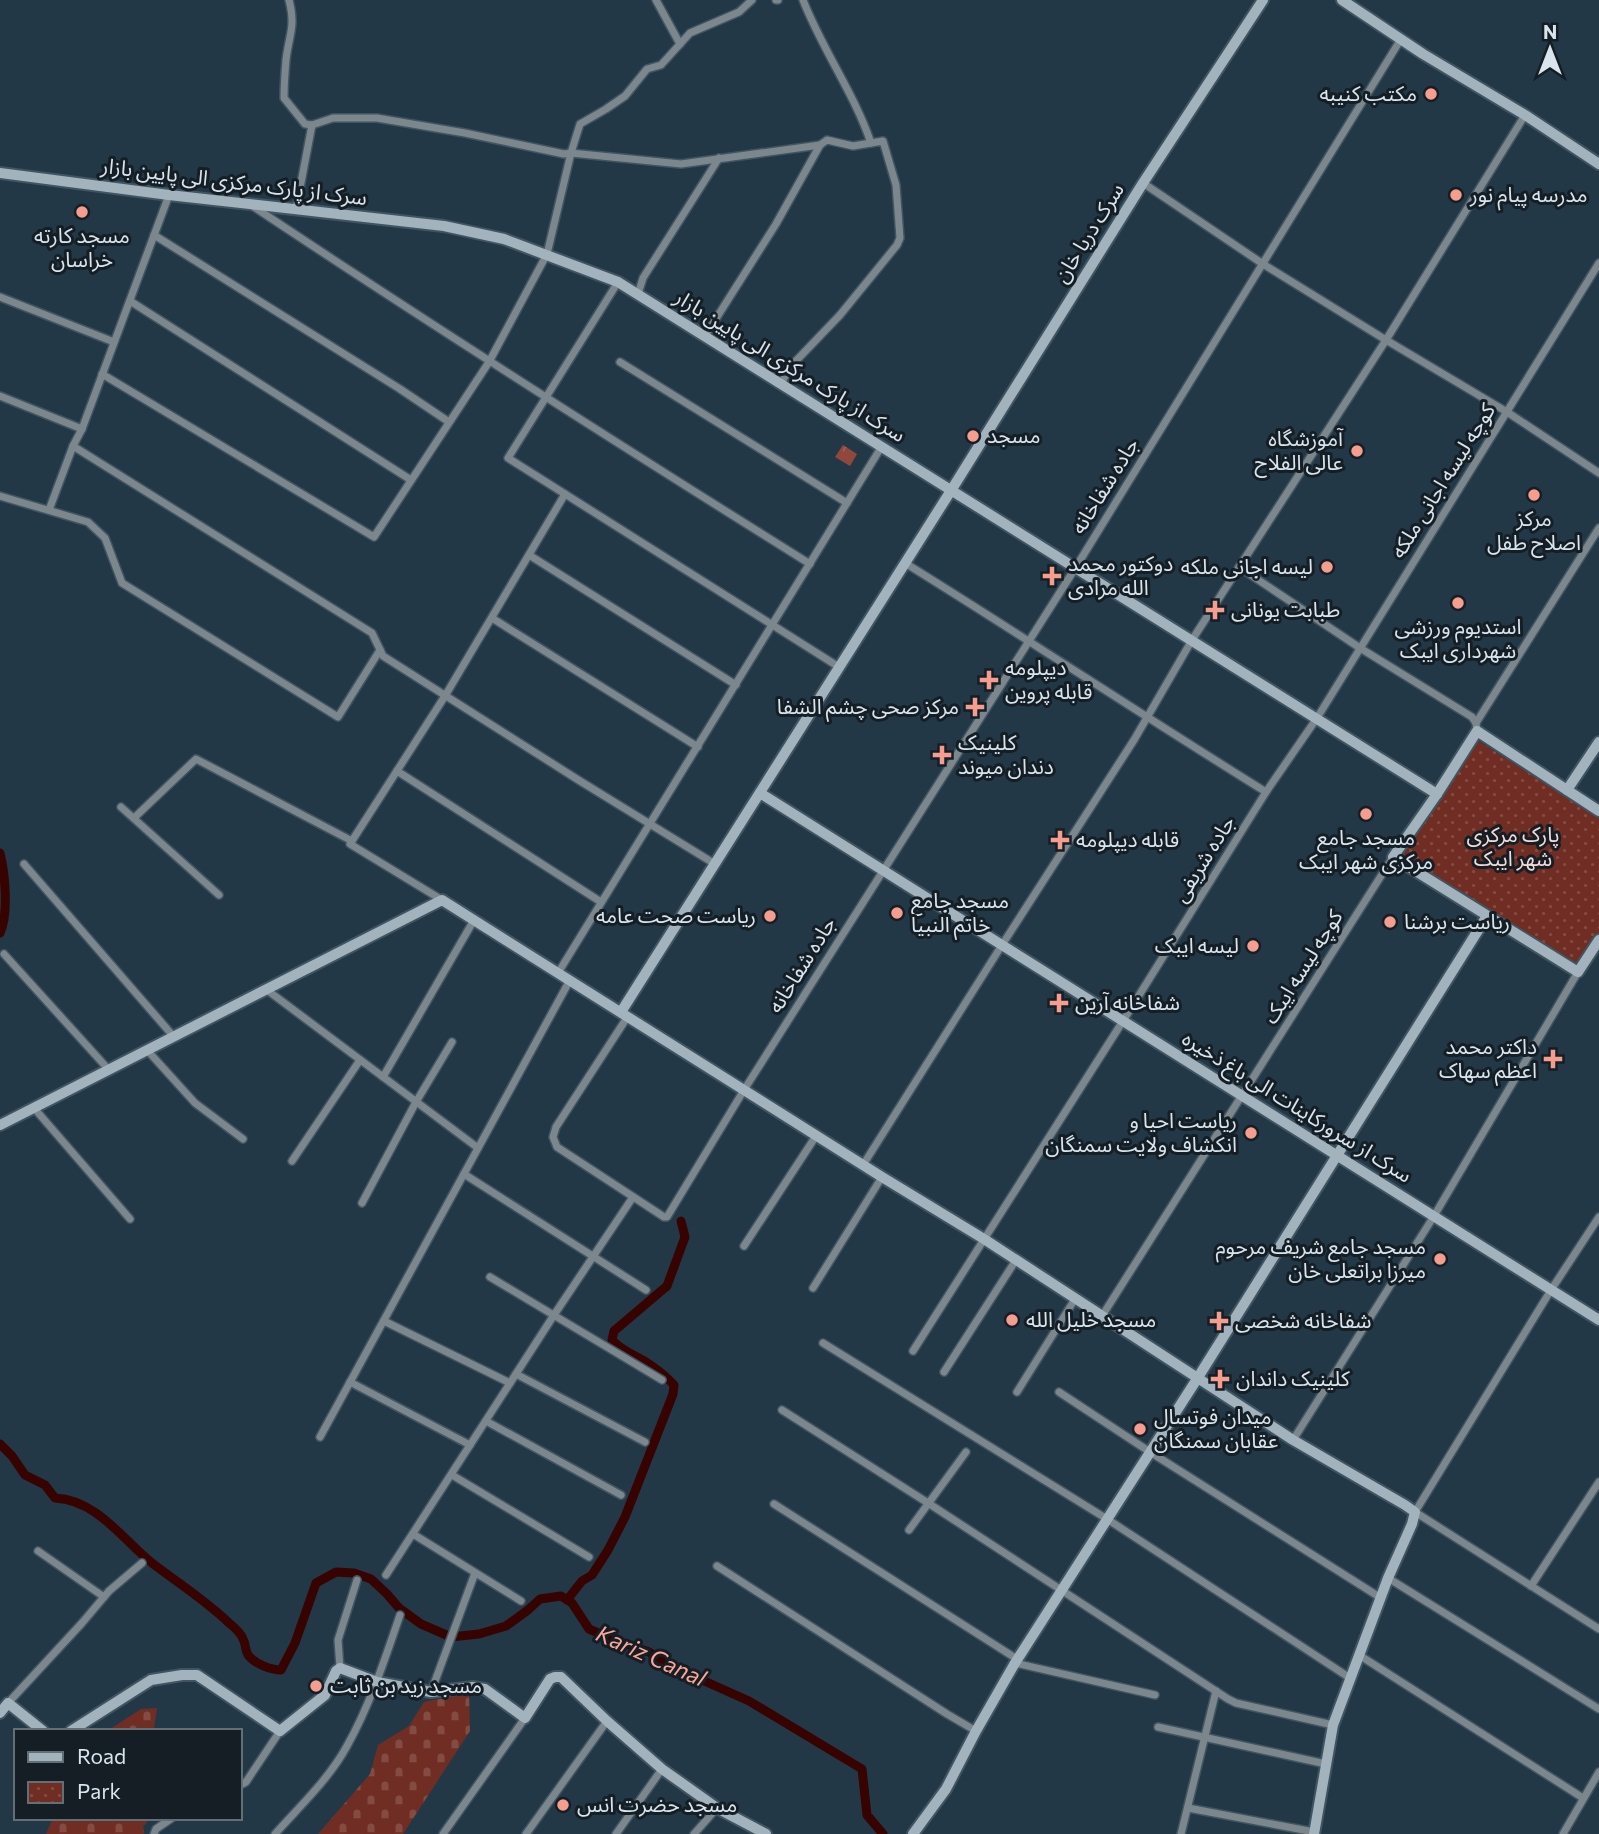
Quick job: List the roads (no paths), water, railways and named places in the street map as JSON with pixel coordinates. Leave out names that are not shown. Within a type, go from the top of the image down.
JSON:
[{"type":"street","points":[[289,0],[293,15],[292,36],[286,57],[284,98],[305,124],[312,125],[333,118],[377,118],[565,154],[681,164],[820,145]]},
{"type":"street","points":[[656,0],[680,44]]},
{"type":"street","points":[[102,374],[373,537],[489,362],[547,254],[570,153],[580,124],[625,96],[647,69],[661,65],[690,33],[739,12],[752,0]]},
{"type":"street","points":[[803,0],[821,43],[859,112],[871,143]]},
{"type":"street","name":"سرک دریا خان","points":[[624,1014],[715,864],[1143,183],[1263,0]]},
{"type":"street","points":[[1342,0],[1599,164]]},
{"type":"street","name":"جاده شفاخانه","points":[[633,1197],[664,1217],[669,1216],[744,1090],[1076,567],[1401,39]]},
{"type":"street","points":[[863,1165],[1147,718],[1192,640],[1386,340],[1525,115]]},
{"type":"street","points":[[296,209],[312,125]]},
{"type":"street","points":[[705,336],[776,224],[820,145],[827,140],[853,146],[883,141],[896,185],[900,238],[840,315],[793,364],[781,383]]},
{"type":"street","points":[[638,294],[643,278],[719,158]]},
{"type":"street","name":"سرک از پارک مرکزی الی پایین بازار","points":[[0,173],[444,226],[504,239],[618,282],[1437,794]]},
{"type":"street","points":[[1143,183],[1262,264],[1507,412],[1599,472]]},
{"type":"street","points":[[49,510],[169,195]]},
{"type":"street","points":[[250,204],[394,301],[810,564]]},
{"type":"street","points":[[154,235],[449,422]]},
{"type":"street","name":"کوچه لیسه اجانی ملکه","points":[[1317,718],[1599,263]]},
{"type":"street","points":[[618,282],[508,458],[839,667]]},
{"type":"street","points":[[0,297],[114,342]]},
{"type":"street","points":[[130,300],[411,480]]},
{"type":"street","points":[[620,362],[847,503]]},
{"type":"street","points":[[0,396],[82,429]]},
{"type":"street","points":[[73,446],[372,633],[383,656],[715,864]]},
{"type":"street","points":[[558,973],[882,446]]},
{"type":"street","points":[[565,494],[446,696],[349,844],[984,1239],[1293,1440],[1415,1512],[1599,1629]]},
{"type":"street","points":[[0,496],[88,522],[104,538],[122,583],[338,717],[380,650]]},
{"type":"street","points":[[1578,972],[1393,857],[1437,794],[1599,528]]},
{"type":"street","points":[[529,555],[736,685]]},
{"type":"street","points":[[905,564],[1030,640],[1147,718],[1266,792]]},
{"type":"street","points":[[1239,566],[1360,648],[1472,717],[1476,727],[1599,811]]},
{"type":"street","points":[[492,618],[698,747]]},
{"type":"street","name":"جاده شریفی","points":[[913,1351],[1266,792],[1317,718]]},
{"type":"street","points":[[1567,790],[1599,742]]},
{"type":"street","points":[[134,818],[196,759],[352,841]]},
{"type":"street","points":[[397,771],[601,902]]},
{"type":"street","name":"سرک از سرورکاینات الی باغ ذخیره","points":[[760,793],[1599,1320]]},
{"type":"street","points":[[121,807],[219,895]]},
{"type":"street","name":"کوچه لیسه ایبک","points":[[1102,1316],[1393,857]]},
{"type":"street","points":[[24,864],[174,1037]]},
{"type":"street","points":[[0,1125],[442,901]]},
{"type":"street","points":[[913,1834],[946,1789],[1016,1661],[1197,1379],[1487,916]]},
{"type":"street","points":[[383,1077],[474,920]]},
{"type":"street","points":[[1293,1440],[1433,1216],[1599,940]]},
{"type":"street","points":[[4,954],[109,1070]]},
{"type":"street","points":[[320,1437],[570,981]]},
{"type":"street","points":[[267,990],[478,1148]]},
{"type":"street","points":[[386,1575],[633,1197],[557,1147],[553,1137],[556,1127],[624,1014]]},
{"type":"street","points":[[362,1203],[416,1102],[452,1042]]},
{"type":"street","points":[[147,1050],[195,1103],[243,1139]]},
{"type":"street","points":[[292,1161],[360,1060]]},
{"type":"street","points":[[34,1108],[130,1219]]},
{"type":"street","points":[[744,1246],[816,1136]]},
{"type":"street","points":[[464,1174],[646,1290]]},
{"type":"street","points":[[813,1288],[882,1177]]},
{"type":"street","points":[[1188,1808],[1314,1833],[1333,1725],[1415,1512],[1599,1217]]},
{"type":"street","points":[[944,1373],[1016,1260]]},
{"type":"street","points":[[490,1277],[662,1380]]},
{"type":"street","points":[[1017,1392],[1075,1299]]},
{"type":"street","points":[[384,1321],[510,1383]]},
{"type":"street","points":[[823,1343],[1107,1519],[1350,1678]]},
{"type":"street","points":[[516,1374],[645,1442]]},
{"type":"street","points":[[350,1381],[470,1446]]},
{"type":"street","points":[[1059,1392],[1381,1598]]},
{"type":"street","points":[[782,1410],[1236,1703],[1333,1725]]},
{"type":"street","points":[[486,1421],[621,1495]]},
{"type":"street","points":[[909,1530],[966,1452]]},
{"type":"street","points":[[452,1475],[589,1557]]},
{"type":"street","points":[[1531,1586],[1599,1482]]},
{"type":"street","points":[[774,1504],[1016,1661],[1155,1695]]},
{"type":"street","points":[[413,1534],[521,1601]]},
{"type":"street","points":[[38,1551],[104,1597]]},
{"type":"street","points":[[39,1729],[3,1709],[104,1597],[142,1563]]},
{"type":"street","points":[[718,1566],[976,1731]]},
{"type":"street","points":[[431,1692],[475,1573]]},
{"type":"street","points":[[1388,1578],[1599,1709]]},
{"type":"street","points":[[340,1668],[338,1640],[357,1580]]},
{"type":"street","points":[[275,1834],[332,1769],[348,1746],[377,1682],[400,1615]]},
{"type":"street","points":[[1359,1655],[1584,1798]]},
{"type":"street","points":[[340,1668],[377,1682],[431,1692],[473,1687],[485,1689],[525,1718]]},
{"type":"street","points":[[242,1784],[280,1731],[325,1695],[340,1668]]},
{"type":"street","points":[[74,1729],[151,1680],[197,1675],[280,1731]]},
{"type":"street","points":[[443,1834],[550,1679],[555,1677],[561,1677],[662,1769],[718,1808],[766,1834]]},
{"type":"street","points":[[1181,1834],[1216,1691]]},
{"type":"street","points":[[526,1834],[607,1721]]},
{"type":"street","points":[[1158,1727],[1326,1763]]},
{"type":"street","points":[[616,1834],[662,1769]]},
{"type":"street","points":[[1563,1834],[1584,1798],[1596,1785],[1599,1772]]},
{"type":"street","points":[[694,1834],[718,1808]]},
{"type":"street","points":[[155,1834],[156,1829],[169,1820]]},
{"type":"waterway","name":"Kariz Canal","points":[[0,853],[5,882],[5,905],[0,933]]},
{"type":"waterway","points":[[567,1600],[582,1581],[592,1575],[625,1517],[673,1394],[674,1385],[665,1376],[612,1340],[614,1331],[667,1286],[685,1237],[681,1221]]},
{"type":"waterway","name":"Kariz Canal","points":[[0,1444],[25,1475],[45,1485],[55,1498],[70,1500],[96,1513],[152,1563],[210,1607],[239,1632],[248,1655],[263,1666],[281,1670],[295,1643],[316,1583],[336,1572],[354,1573],[371,1579],[399,1608],[421,1624],[451,1637],[479,1634],[506,1626],[540,1599],[561,1596],[572,1603],[589,1629],[649,1652],[673,1667],[749,1701],[862,1769],[867,1815],[883,1834]]},
{"type":"place","name":"مکتب کنیبه","points":[[1431,94]]},
{"type":"place","name":"مدرسه پیام نور","points":[[1456,195]]},
{"type":"place","name":"مسجد کارته خراسان","points":[[82,212]]},
{"type":"place","name":"مسجد","points":[[973,436]]},
{"type":"place","name":"آموزشگاه عالی الفلاح","points":[[1357,451]]},
{"type":"place","name":"مرکز اصلاح طفل","points":[[1534,495]]},
{"type":"place","name":"لیسه اجانی ملکه","points":[[1327,567]]},
{"type":"place","name":"دوکتور محمد الله مرادی","points":[[1052,576]]},
{"type":"place","name":"استدیوم ورزشی شهرداری ایبک","points":[[1458,603]]},
{"type":"place","name":"طبابت یونانی","points":[[1215,610]]},
{"type":"place","name":"دیپلومه قابله پروین","points":[[989,680]]},
{"type":"place","name":"مرکز صحی چشم الشفا","points":[[975,707]]},
{"type":"place","name":"کلینیک دندان میوند","points":[[942,755]]},
{"type":"place","name":"مسجد جامع مرکزی شهر ایبک","points":[[1366,814]]},
{"type":"place","name":"قابله دیپلومه","points":[[1060,840]]},
{"type":"place","name":"مسجد جامع خاتم النبیا","points":[[897,913]]},
{"type":"place","name":"ریاست صحت عامه","points":[[770,916]]},
{"type":"place","name":"ریاست برشنا","points":[[1390,922]]},
{"type":"place","name":"لیسه ایبک","points":[[1253,946]]},
{"type":"place","name":"شفاخانه آرین","points":[[1059,1003]]},
{"type":"place","name":"داکتر محمد اعظم سهاک","points":[[1553,1059]]},
{"type":"place","name":"ریاست احیا و انکشاف ولایت سمنگان","points":[[1251,1133]]},
{"type":"place","name":"مسجد جامع شریف مرحوم میرزا براتعلی خان","points":[[1440,1259]]},
{"type":"place","name":"مسجد خلیل الله","points":[[1012,1320]]},
{"type":"place","name":"شفاخانه شخصی","points":[[1219,1321]]},
{"type":"place","name":"کلینیک داندان","points":[[1220,1379]]},
{"type":"place","name":"میدان فوتسال عقابان سمنگان","points":[[1140,1429]]},
{"type":"place","name":"مسجد زید بن ثابت","points":[[316,1686]]},
{"type":"place","name":"مسجد حضرت انس","points":[[563,1805]]},
{"type":"park label","name":"پارک مرکزی شهر ایبک","points":[[1513,847]]}]
